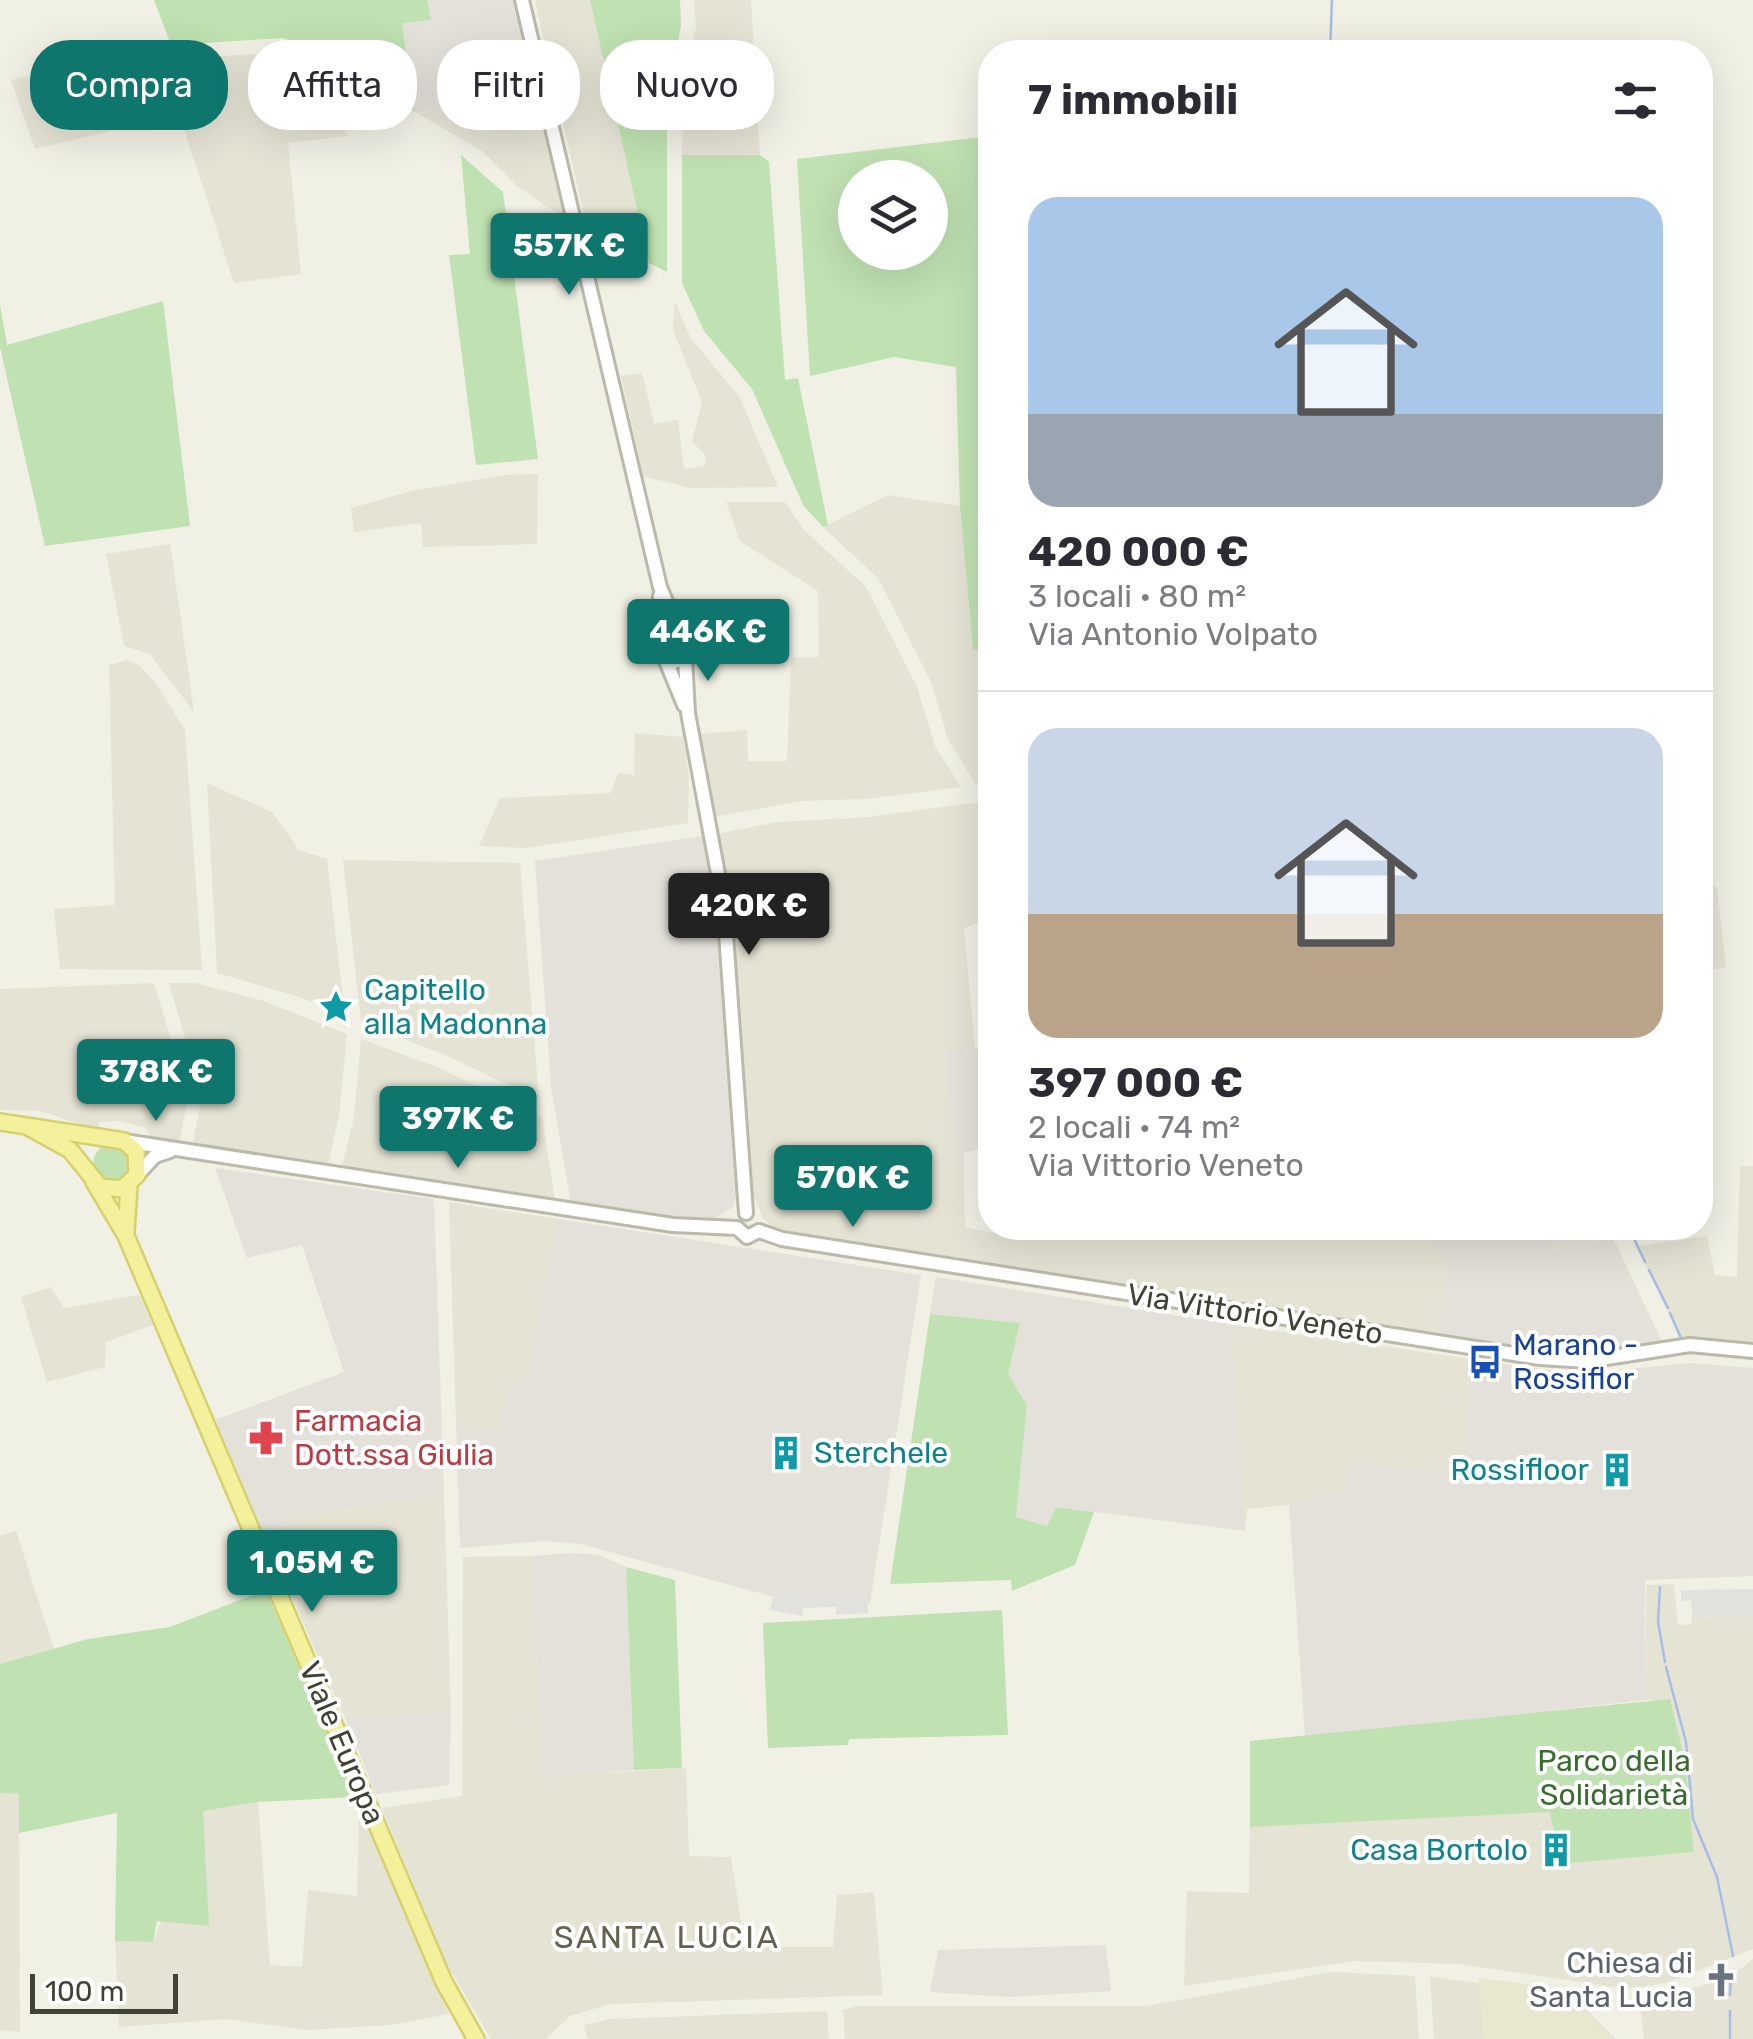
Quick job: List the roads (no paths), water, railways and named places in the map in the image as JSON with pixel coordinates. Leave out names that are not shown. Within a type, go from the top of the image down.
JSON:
[{"type":"main road","name":"Via Vittorio Veneto","points":[[0,1122],[118,1140]]},
{"type":"main road","name":"Via Vittorio Veneto","points":[[28,1126],[51,1137],[87,1166],[94,1182]]},
{"type":"main road","points":[[87,1166],[94,1147],[118,1140],[139,1160],[133,1181],[107,1190],[94,1182]]},
{"type":"main road","name":"Viale Europa","points":[[126,1236],[133,1181]]},
{"type":"main road","name":"Viale Europa","points":[[94,1182],[126,1236],[444,1982],[472,2033],[485,2039]]},
{"type":"street","points":[[522,0],[660,587],[678,630],[689,642],[685,658],[688,713],[724,906],[746,1213],[736,1228]]},
{"type":"street","points":[[660,587],[662,634],[656,646],[688,713]]},
{"type":"street","points":[[662,634],[678,630]]},
{"type":"street","points":[[666,662],[685,658]]},
{"type":"street","name":"Via Vittorio Veneto","points":[[118,1140],[673,1225],[736,1228],[747,1237],[759,1230],[782,1240],[932,1265],[1540,1358],[1587,1361],[1690,1345],[1753,1351]]},
{"type":"street","points":[[133,1181],[155,1156],[182,1149]]},
{"type":"street","points":[[746,1213],[759,1219],[759,1230]]},
{"type":"waterway","points":[[1330,40],[1332,0]]},
{"type":"waterway","points":[[1635,1240],[1645,1262]]},
{"type":"waterway","points":[[1649,1270],[1668,1308]]},
{"type":"waterway","points":[[1670,1313],[1681,1338]]},
{"type":"waterway","points":[[1660,1587],[1658,1622],[1665,1662]]},
{"type":"waterway","points":[[1666,1667],[1686,1742],[1693,1819],[1717,1877],[1733,1956]]},
{"type":"waterway","points":[[1730,1995],[1731,1972]]},
{"type":"waterway","points":[[1730,2011],[1730,2039]]},
{"type":"place","name":"Capitello alla Madonna","points":[[336,1007]]},
{"type":"place","name":"Marano - Rossiflor","points":[[1485,1362]]},
{"type":"place","name":"Farmacia Dott.ssa Giulia","points":[[266,1438]]},
{"type":"place","name":"Sterchele","points":[[786,1453]]},
{"type":"place","name":"Rossifloor","points":[[1617,1470]]},
{"type":"place","name":"Casa Bortolo","points":[[1556,1850]]},
{"type":"place","name":"Chiesa di Santa Lucia","points":[[1721,1980]]},
{"type":"district","name":"SANTA LUCIA","points":[[667,1937]]},
{"type":"park label","name":"Parco della Solidarietà","points":[[1614,1778]]}]
